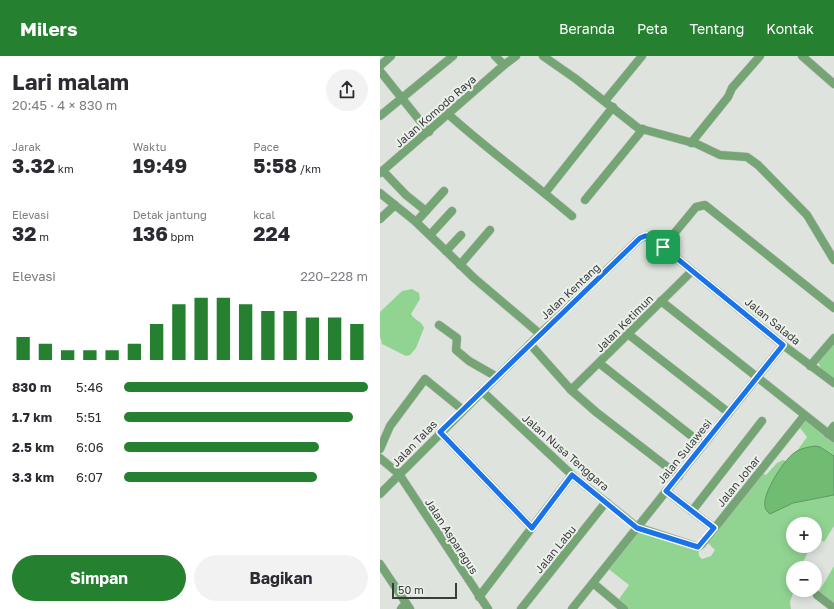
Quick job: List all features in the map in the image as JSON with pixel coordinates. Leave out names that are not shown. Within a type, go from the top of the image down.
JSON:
[{"type":"street","points":[[380,66],[391,56]]},
{"type":"street","points":[[380,116],[453,56]]},
{"type":"street","points":[[495,56],[504,65]]},
{"type":"street","name":"Jalan Komodo Raya","points":[[381,172],[516,56]]},
{"type":"street","points":[[543,56],[613,107],[638,128],[697,144],[720,155],[747,157],[758,165],[807,215],[834,260]]},
{"type":"street","points":[[605,101],[642,56]]},
{"type":"street","points":[[691,143],[728,97],[732,88],[760,56]]},
{"type":"street","points":[[802,56],[834,84]]},
{"type":"street","points":[[380,71],[429,132]]},
{"type":"street","points":[[545,193],[613,107]]},
{"type":"street","points":[[448,114],[486,148],[516,168],[572,216]]},
{"type":"street","points":[[585,200],[643,129]]},
{"type":"street","points":[[381,172],[426,211]]},
{"type":"street","points":[[416,222],[444,191]]},
{"type":"street","points":[[380,193],[416,222],[460,265],[540,334]]},
{"type":"street","points":[[380,219],[395,205]]},
{"type":"street","points":[[663,247],[696,207],[705,205],[834,308]]},
{"type":"street","points":[[430,236],[452,211]]},
{"type":"street","points":[[460,265],[490,230]]},
{"type":"street","points":[[446,251],[461,235]]},
{"type":"street","name":"Jalan Salada","points":[[640,238],[649,236],[783,345],[834,383]]},
{"type":"street","name":"Jalan Kentang","points":[[482,391],[640,238]]},
{"type":"street","name":"Jalan Ketimun","points":[[571,390],[692,271]]},
{"type":"street","points":[[661,301],[831,436],[834,426]]},
{"type":"street","points":[[439,325],[457,338],[456,350],[469,361],[497,377]]},
{"type":"street","points":[[628,334],[729,413]]},
{"type":"street","points":[[810,366],[834,338]]},
{"type":"street","points":[[530,344],[571,390],[596,412],[679,476]]},
{"type":"street","name":"Jalan Sulawesi","points":[[572,609],[783,345]]},
{"type":"street","points":[[599,363],[703,445]]},
{"type":"street","points":[[380,449],[390,426],[425,379],[462,410]]},
{"type":"street","name":"Jalan Talas","points":[[380,494],[482,391]]},
{"type":"street","name":"Jalan Nusa Tenggara","points":[[482,391],[572,475],[637,528]]},
{"type":"street","name":"Jalan Johar","points":[[637,528],[698,547],[804,416]]},
{"type":"street","points":[[692,511],[762,421]]},
{"type":"street","points":[[440,432],[532,528]]},
{"type":"street","name":"Jalan Asparagus","points":[[380,458],[399,474],[488,609]]},
{"type":"street","points":[[479,597],[572,475]]},
{"type":"street","points":[[666,491],[714,528]]},
{"type":"street","name":"Jalan Labu","points":[[520,609],[606,502]]},
{"type":"street","points":[[380,564],[406,607]]},
{"type":"street","points":[[593,583],[624,609]]},
{"type":"street","points":[[820,597],[834,608]]},
{"type":"shaded area","points":[[412,289],[419,293],[420,299],[411,314],[422,324],[424,328],[416,348],[410,355],[406,356],[382,344],[380,336],[380,312],[402,291]]},
{"type":"shaded area","points":[[834,338],[834,383],[823,375],[818,361]]},
{"type":"shaded area","points":[[804,416],[834,438],[834,456],[820,447],[797,451],[807,437],[797,424]]},
{"type":"shaded area","points":[[815,446],[820,447],[834,456],[834,495],[793,503],[770,514],[765,509],[765,500],[775,476],[787,460],[797,451],[803,448]]},
{"type":"shaded area","points":[[783,460],[786,461],[769,487],[793,503],[834,495],[834,526],[824,542],[822,541],[822,517],[786,517],[786,553],[808,553],[804,561],[786,561],[786,597],[792,597],[790,602],[791,609],[624,609],[617,602],[629,585],[606,567],[637,527],[698,547],[699,556],[702,559],[711,556],[715,550],[705,540],[759,472],[766,475],[777,463]]},
{"type":"shaded area","points":[[834,566],[834,608],[820,597],[822,597],[822,586]]},
{"type":"route","points":[[649,236],[663,247],[783,345],[666,491],[714,528],[698,547],[637,528],[572,475],[532,528],[511,508],[440,432],[640,238],[649,236]]}]
